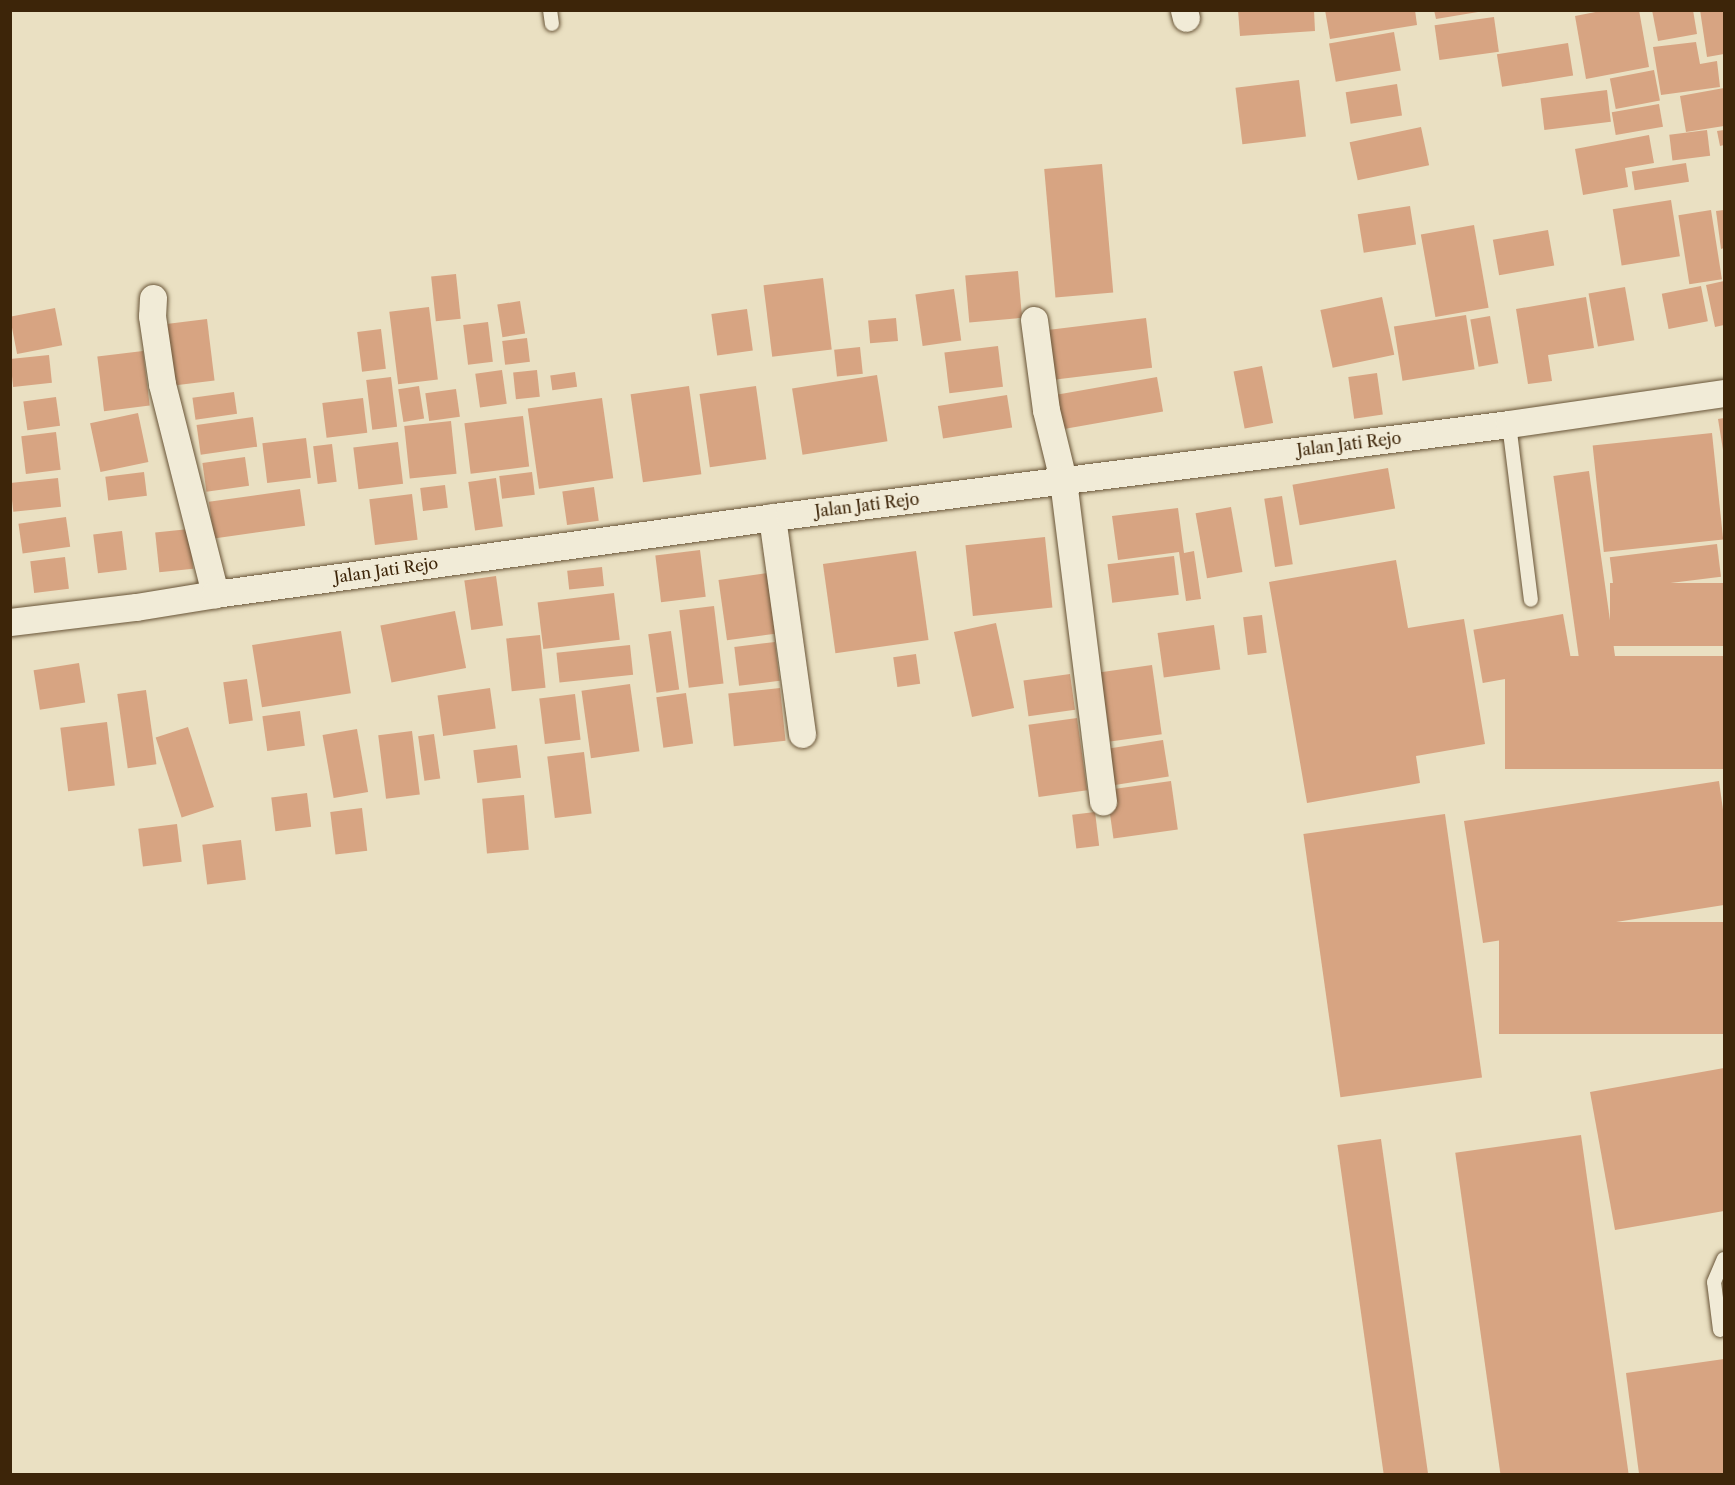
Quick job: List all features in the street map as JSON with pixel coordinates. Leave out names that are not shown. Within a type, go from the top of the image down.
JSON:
[{"type":"street","points":[[153,298],[152,316],[162,384],[202,596]]},
{"type":"street","points":[[1034,320],[1046,410],[1063,480],[1103,802]]},
{"type":"street","name":"Jalan Jati Rejo","points":[[10,622],[136,607],[772,517],[1509,424],[1725,393]]},
{"type":"street","points":[[772,517],[802,734]]},
{"type":"lane","points":[[1509,424],[1531,600]]},
{"type":"lane","points":[[1720,1330],[1714,1281],[1725,1258]]},
{"type":"building","points":[[1238,10],[1314,10],[1315,31],[1240,36]]},
{"type":"building","points":[[1325,10],[1415,10],[1417,25],[1330,39]]},
{"type":"building","points":[[1434,10],[1478,10],[1478,12],[1436,19]]},
{"type":"building","points":[[1606,10],[1639,10],[1649,67],[1586,79],[1575,16]]},
{"type":"building","points":[[1652,10],[1693,10],[1697,34],[1658,41]]},
{"type":"building","points":[[1700,10],[1724,10],[1724,54],[1707,57]]},
{"type":"building","points":[[1494,17],[1499,52],[1439,60],[1435,25]]},
{"type":"building","points":[[1394,32],[1401,70],[1336,82],[1329,43]]},
{"type":"building","points":[[1696,42],[1700,64],[1717,61],[1720,87],[1661,95],[1653,47]]},
{"type":"building","points":[[1568,43],[1573,76],[1502,87],[1497,54]]},
{"type":"building","points":[[1654,70],[1660,100],[1616,109],[1610,79]]},
{"type":"building","points":[[1299,80],[1306,137],[1242,144],[1235,88]]},
{"type":"building","points":[[1397,84],[1402,116],[1351,124],[1346,92]]},
{"type":"building","points":[[1724,88],[1724,126],[1686,132],[1680,96]]},
{"type":"building","points":[[1607,90],[1611,122],[1544,130],[1540,98]]},
{"type":"building","points":[[1659,104],[1663,127],[1616,135],[1612,112]]},
{"type":"building","points":[[1421,127],[1429,165],[1358,180],[1350,142]]},
{"type":"building","points":[[1707,130],[1710,156],[1672,160],[1669,135]]},
{"type":"building","points":[[1724,130],[1724,145],[1720,146],[1717,131]]},
{"type":"building","points":[[1649,135],[1654,163],[1625,168],[1628,187],[1583,195],[1575,149]]},
{"type":"building","points":[[1686,163],[1689,182],[1635,190],[1632,172]]},
{"type":"building","points":[[1102,164],[1113,293],[1055,298],[1044,169]]},
{"type":"building","points":[[1671,200],[1680,256],[1622,266],[1613,209]]},
{"type":"building","points":[[1410,206],[1416,245],[1364,253],[1358,214]]},
{"type":"building","points":[[1711,210],[1722,279],[1689,284],[1678,215]]},
{"type":"building","points":[[1724,210],[1724,248],[1721,249],[1716,211]]},
{"type":"building","points":[[1474,225],[1489,308],[1435,317],[1421,234]]},
{"type":"building","points":[[1548,230],[1554,265],[1499,275],[1493,240]]},
{"type":"building","points":[[1018,271],[1022,318],[969,322],[965,276]]},
{"type":"building","points":[[456,274],[461,319],[436,321],[431,277]]},
{"type":"building","points":[[823,278],[832,349],[772,357],[763,285]]},
{"type":"building","points":[[1724,281],[1724,325],[1715,327],[1706,285]]},
{"type":"building","points":[[1701,286],[1708,321],[1669,329],[1662,294]]},
{"type":"building","points":[[1625,287],[1634,340],[1598,347],[1589,293]]},
{"type":"building","points":[[954,289],[961,340],[923,346],[915,294]]},
{"type":"building","points":[[1382,297],[1394,355],[1333,368],[1320,310]]},
{"type":"building","points":[[1586,297],[1594,348],[1548,355],[1552,381],[1528,384],[1516,309]]},
{"type":"building","points":[[520,301],[525,334],[502,337],[497,305]]},
{"type":"building","points":[[429,307],[438,379],[398,384],[389,312]]},
{"type":"building","points":[[55,308],[62,345],[17,354],[10,317]]},
{"type":"building","points":[[747,309],[753,351],[717,356],[711,314]]},
{"type":"building","points":[[1466,315],[1475,369],[1403,381],[1394,326]]},
{"type":"building","points":[[1490,316],[1498,363],[1479,367],[1470,319]]},
{"type":"building","points":[[896,318],[898,341],[870,343],[868,320]]},
{"type":"building","points":[[1146,318],[1152,368],[1054,380],[1048,330]]},
{"type":"building","points":[[207,319],[215,381],[168,386],[160,325]]},
{"type":"building","points":[[488,322],[493,362],[468,365],[463,325]]},
{"type":"building","points":[[381,329],[386,369],[362,372],[357,332]]},
{"type":"building","points":[[527,338],[530,362],[505,365],[502,341]]},
{"type":"building","points":[[998,346],[1003,387],[949,393],[944,353]]},
{"type":"building","points":[[860,347],[863,374],[837,377],[834,350]]},
{"type":"building","points":[[143,351],[150,406],[104,411],[97,357]]},
{"type":"building","points":[[49,355],[52,383],[13,387],[10,359]]},
{"type":"building","points":[[1262,366],[1273,423],[1245,428],[1234,372]]},
{"type":"building","points":[[502,370],[507,404],[480,407],[475,374]]},
{"type":"building","points":[[537,370],[540,397],[516,399],[513,373]]},
{"type":"building","points":[[575,372],[577,387],[552,390],[550,375]]},
{"type":"building","points":[[1377,373],[1383,415],[1354,419],[1348,377]]},
{"type":"building","points":[[877,375],[887,441],[803,455],[792,388]]},
{"type":"building","points":[[391,377],[397,427],[372,430],[366,380]]},
{"type":"building","points":[[1157,377],[1163,411],[1063,429],[1057,395]]},
{"type":"building","points":[[419,386],[424,419],[403,422],[398,389]]},
{"type":"building","points":[[689,386],[701,474],[643,482],[631,394]]},
{"type":"building","points":[[756,386],[766,459],[710,467],[700,394]]},
{"type":"building","points":[[456,389],[460,417],[429,421],[425,393]]},
{"type":"building","points":[[234,392],[237,414],[195,420],[192,398]]},
{"type":"building","points":[[1007,395],[1012,428],[943,439],[938,406]]},
{"type":"building","points":[[56,397],[60,426],[27,430],[23,402]]},
{"type":"building","points":[[363,398],[367,433],[327,438],[322,403]]},
{"type":"building","points":[[602,398],[613,478],[539,489],[528,408]]},
{"type":"building","points":[[138,413],[148,462],[100,472],[90,423]]},
{"type":"building","points":[[523,416],[529,467],[471,474],[464,423]]},
{"type":"building","points":[[253,417],[257,447],[201,455],[197,425]]},
{"type":"building","points":[[1724,418],[1724,450],[1723,450],[1718,419]]},
{"type":"building","points":[[451,421],[457,474],[410,479],[404,426]]},
{"type":"building","points":[[56,432],[61,470],[26,474],[21,436]]},
{"type":"building","points":[[1712,433],[1723,539],[1604,552],[1593,446]]},
{"type":"building","points":[[306,438],[311,478],[267,483],[262,443]]},
{"type":"building","points":[[398,442],[403,484],[358,489],[353,447]]},
{"type":"building","points":[[332,444],[337,482],[318,484],[313,446]]},
{"type":"building","points":[[245,457],[249,486],[206,492],[202,463]]},
{"type":"building","points":[[1388,468],[1395,508],[1300,525],[1292,485]]},
{"type":"building","points":[[1589,471],[1616,663],[1580,668],[1553,476]]},
{"type":"building","points":[[144,472],[147,496],[108,501],[105,477]]},
{"type":"building","points":[[532,472],[535,495],[502,499],[499,476]]},
{"type":"building","points":[[58,478],[61,507],[13,512],[10,483]]},
{"type":"building","points":[[496,478],[503,527],[475,530],[468,482]]},
{"type":"building","points":[[445,485],[448,508],[423,511],[420,488]]},
{"type":"building","points":[[594,487],[599,521],[567,525],[562,491]]},
{"type":"building","points":[[300,489],[305,526],[214,538],[209,502]]},
{"type":"building","points":[[412,494],[418,540],[375,545],[369,499]]},
{"type":"building","points":[[1282,496],[1293,564],[1275,567],[1264,499]]},
{"type":"building","points":[[1231,507],[1242,572],[1207,578],[1196,513]]},
{"type":"building","points":[[1178,508],[1184,553],[1194,551],[1201,599],[1186,601],[1179,552],[1118,560],[1112,516]]},
{"type":"building","points":[[66,517],[70,547],[23,553],[18,524]]},
{"type":"building","points":[[189,529],[193,569],[159,572],[155,533]]},
{"type":"building","points":[[122,531],[127,570],[98,573],[93,535]]},
{"type":"building","points":[[1045,537],[1052,608],[973,616],[965,545]]},
{"type":"building","points":[[1717,544],[1721,577],[1614,590],[1610,557]]},
{"type":"building","points":[[700,550],[706,597],[661,602],[655,555]]},
{"type":"building","points":[[916,551],[929,640],[835,653],[823,564]]},
{"type":"building","points":[[1174,556],[1179,595],[1112,603],[1107,564]]},
{"type":"building","points":[[65,557],[69,589],[34,593],[30,561]]},
{"type":"building","points":[[1396,560],[1408,628],[1464,619],[1485,744],[1416,756],[1420,783],[1307,803],[1269,582]]},
{"type":"building","points":[[602,567],[604,586],[569,590],[567,571]]},
{"type":"building","points":[[768,573],[776,633],[727,640],[718,580]]},
{"type":"building","points":[[496,576],[503,626],[471,630],[464,580]]},
{"type":"building","points":[[1610,583],[1724,583],[1724,646],[1610,646]]},
{"type":"building","points":[[614,593],[620,640],[543,649],[538,602]]},
{"type":"building","points":[[714,606],[724,683],[689,688],[679,610]]},
{"type":"building","points":[[455,611],[466,668],[391,682],[380,626]]},
{"type":"building","points":[[1563,614],[1572,667],[1483,683],[1473,630]]},
{"type":"building","points":[[1262,615],[1267,653],[1248,655],[1243,617]]},
{"type":"building","points":[[996,623],[1014,708],[972,717],[954,632]]},
{"type":"building","points":[[1214,625],[1220,670],[1164,677],[1158,633]]},
{"type":"building","points":[[341,631],[351,693],[262,707],[252,645]]},
{"type":"building","points":[[671,631],[679,689],[656,693],[648,634]]},
{"type":"building","points":[[540,635],[546,688],[512,691],[506,639]]},
{"type":"building","points":[[775,642],[780,681],[739,686],[734,647]]},
{"type":"building","points":[[630,645],[633,675],[560,683],[556,653]]},
{"type":"building","points":[[916,654],[920,684],[897,687],[893,657]]},
{"type":"building","points":[[1505,656],[1724,656],[1724,769],[1505,769]]},
{"type":"building","points":[[79,663],[85,703],[40,710],[34,670]]},
{"type":"building","points":[[1152,665],[1162,734],[1110,742],[1101,672]]},
{"type":"building","points":[[1070,674],[1075,710],[1028,716],[1023,681]]},
{"type":"building","points":[[247,679],[253,721],[229,724],[223,682]]},
{"type":"building","points":[[630,684],[639,751],[591,758],[581,691]]},
{"type":"building","points":[[490,688],[496,729],[443,736],[438,695]]},
{"type":"building","points":[[780,688],[786,741],[734,746],[728,693]]},
{"type":"building","points":[[146,690],[156,764],[128,768],[117,694]]},
{"type":"building","points":[[686,693],[693,744],[663,748],[656,697]]},
{"type":"building","points":[[575,694],[581,740],[545,744],[539,698]]},
{"type":"building","points":[[300,711],[305,746],[267,751],[262,716]]},
{"type":"building","points":[[1077,718],[1087,790],[1039,797],[1028,725]]},
{"type":"building","points":[[107,722],[115,786],[68,791],[60,728]]},
{"type":"building","points":[[188,727],[214,807],[182,817],[156,738]]},
{"type":"building","points":[[357,729],[368,792],[334,798],[323,735]]},
{"type":"building","points":[[412,731],[420,795],[386,799],[378,735]]},
{"type":"building","points":[[434,734],[440,779],[424,781],[418,736]]},
{"type":"building","points":[[1163,740],[1169,777],[1109,786],[1103,750]]},
{"type":"building","points":[[517,745],[521,778],[477,783],[473,750]]},
{"type":"building","points":[[584,752],[592,814],[555,818],[547,757]]},
{"type":"building","points":[[1171,781],[1178,830],[1113,839],[1107,790]]},
{"type":"building","points":[[1719,781],[1724,817],[1724,905],[1483,943],[1464,821]]},
{"type":"building","points":[[307,793],[311,827],[275,831],[271,797]]},
{"type":"building","points":[[524,795],[529,850],[487,853],[482,799]]},
{"type":"building","points":[[362,808],[367,851],[335,855],[330,812]]},
{"type":"building","points":[[1095,812],[1099,846],[1076,849],[1072,815]]},
{"type":"building","points":[[1445,814],[1482,1077],[1340,1097],[1303,834]]},
{"type":"building","points":[[177,824],[182,862],[143,866],[138,829]]},
{"type":"building","points":[[241,840],[246,880],[207,884],[202,845]]},
{"type":"building","points":[[1499,922],[1724,922],[1724,1034],[1499,1034]]},
{"type":"building","points":[[1724,1068],[1724,1211],[1615,1230],[1590,1092]]},
{"type":"building","points":[[1581,1135],[1629,1474],[1500,1474],[1455,1153]]},
{"type":"building","points":[[1381,1139],[1428,1474],[1384,1474],[1337,1145]]},
{"type":"building","points":[[1724,1359],[1724,1474],[1639,1474],[1626,1373]]}]
